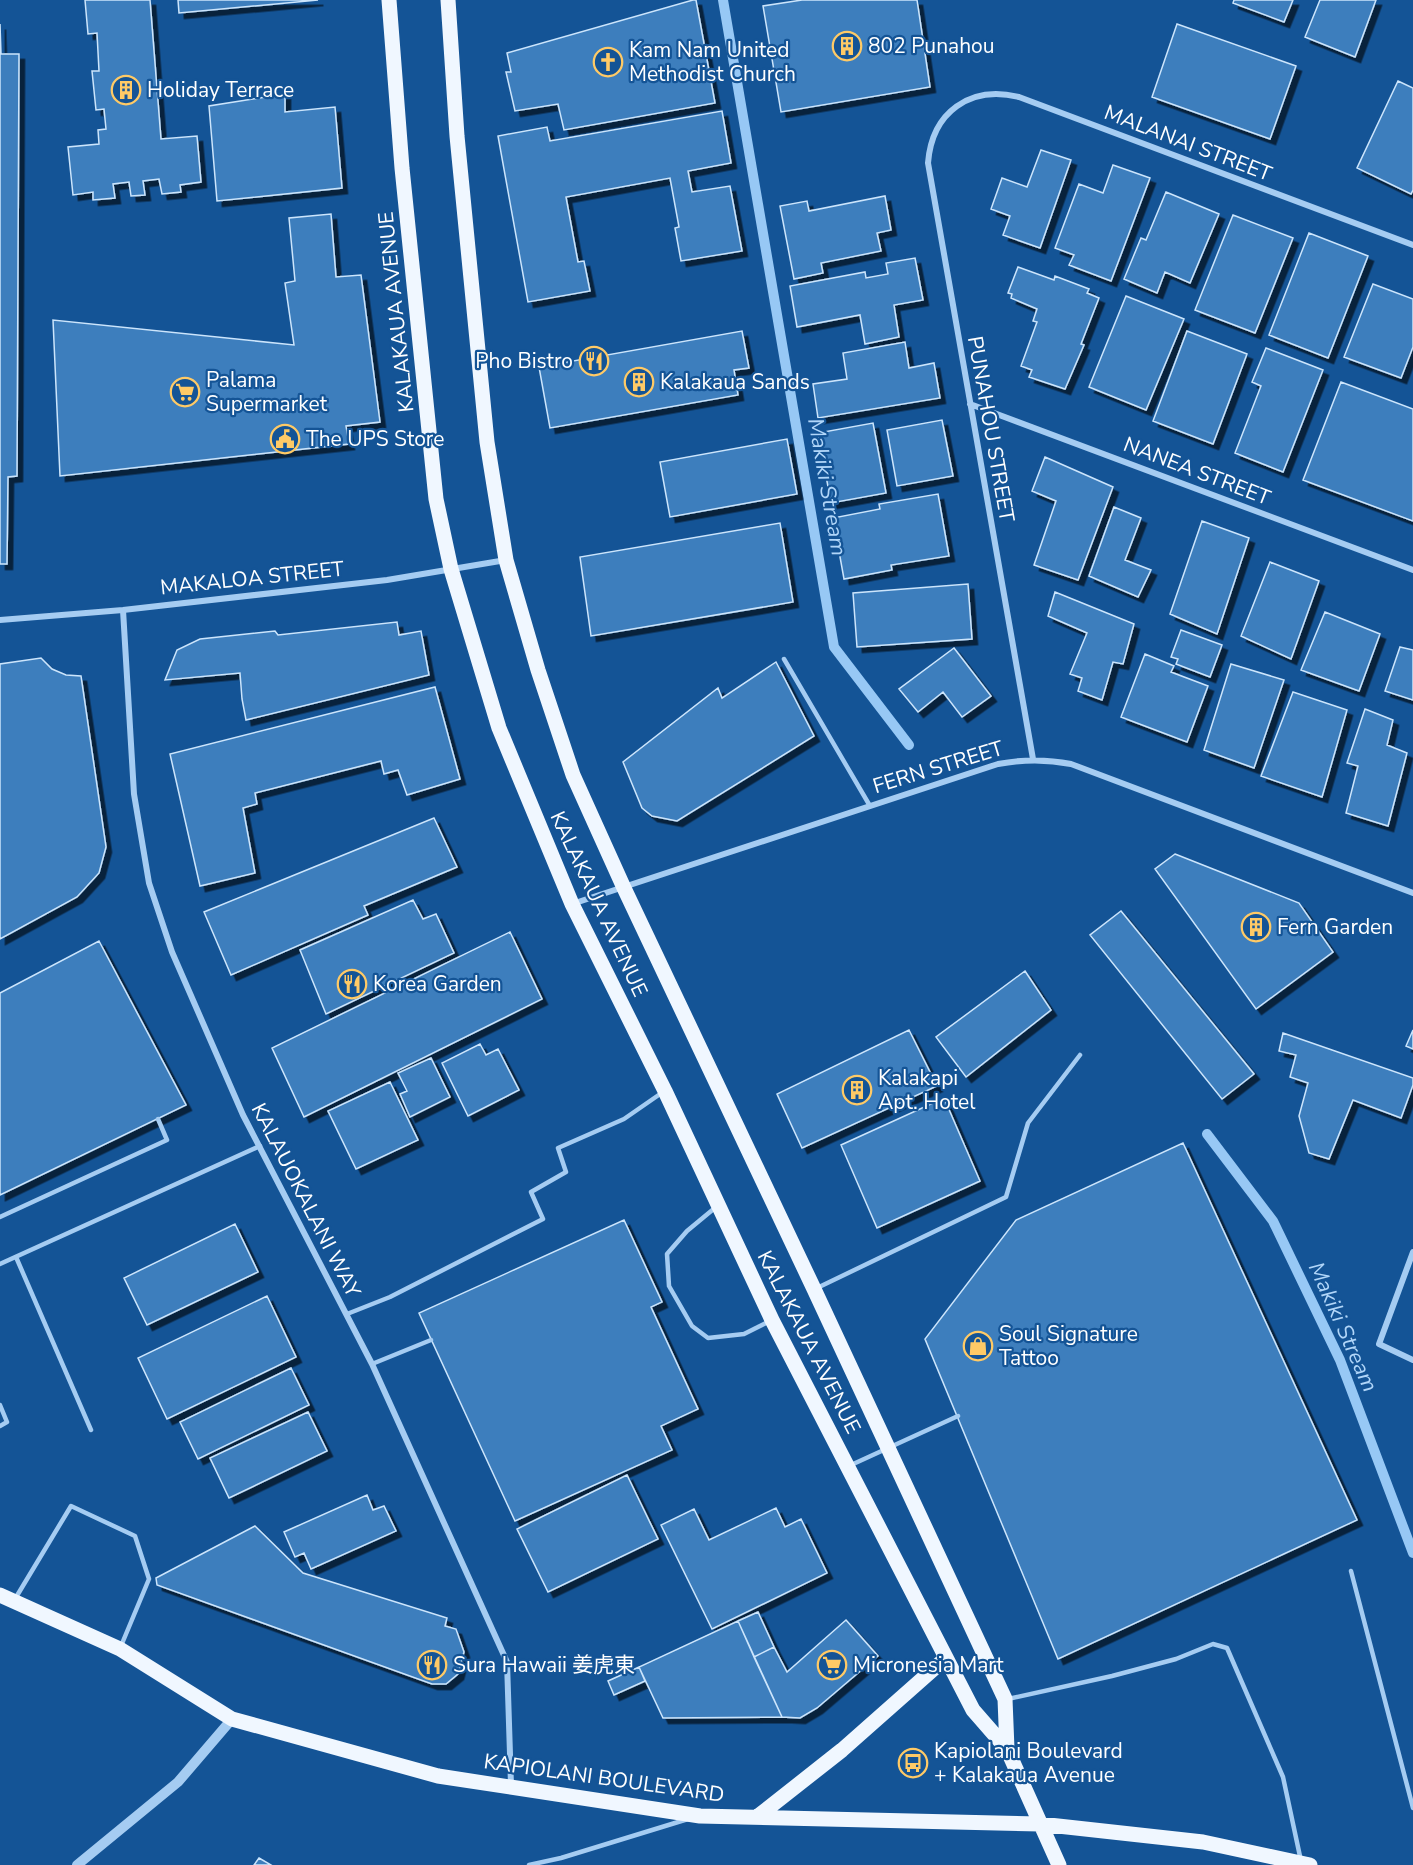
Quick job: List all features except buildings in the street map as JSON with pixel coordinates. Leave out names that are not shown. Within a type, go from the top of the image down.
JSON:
[{"type":"main road","name":"KALAKAUA AVENUE","points":[[389,0],[402,168],[436,499],[451,569],[499,728],[572,904],[665,1091],[772,1320],[973,1710],[1007,1749],[1059,1865]]},
{"type":"main road","name":"KALAKAUA AVENUE","points":[[448,0],[457,136],[476,349],[487,442],[506,560],[538,670],[573,775],[624,888],[1005,1699],[1007,1749]]},
{"type":"main road","name":"KAPIOLANI BOULEVARD","points":[[7,1598],[120,1649],[232,1719],[438,1776],[700,1816],[1040,1824],[1203,1842],[1303,1864]]},
{"type":"main road","points":[[757,1817],[842,1750],[946,1658]]},
{"type":"street","name":"MALANAI STREET","points":[[952,110],[963,102],[991,93],[1019,97],[1413,245]]},
{"type":"street","name":"PUNAHOU STREET","points":[[952,110],[941,121],[934,134],[929,149],[928,163],[1033,759]]},
{"type":"street","name":"NANEA STREET","points":[[970,404],[1413,570]]},
{"type":"street","name":"MAKALOA STREET","points":[[0,620],[123,610],[387,580],[506,560]]},
{"type":"street","name":"KALAUOKALANI WAY","points":[[123,610],[134,794],[149,883],[172,952],[243,1115],[372,1364],[507,1662],[511,1788]]},
{"type":"street","name":"FERN STREET","points":[[572,904],[998,764],[1033,759],[1071,764],[1413,893]]},
{"type":"street","points":[[1413,1252],[1379,1344],[1413,1360]]},
{"type":"street","points":[[77,1865],[178,1782],[232,1719]]},
{"type":"lane","points":[[784,659],[870,806]]},
{"type":"lane","points":[[814,1289],[1006,1197],[1028,1123],[1080,1055]]},
{"type":"lane","points":[[347,1314],[390,1297],[543,1219],[531,1192],[566,1172],[558,1148],[624,1119],[665,1091]]},
{"type":"lane","points":[[0,1216],[167,1140],[158,1119]]},
{"type":"lane","points":[[0,1264],[260,1146]]},
{"type":"lane","points":[[718,1205],[687,1231],[667,1254],[669,1286],[692,1326],[708,1338],[744,1334],[772,1320]]},
{"type":"lane","points":[[16,1257],[91,1431]]},
{"type":"lane","points":[[372,1364],[431,1340]]},
{"type":"lane","points":[[0,1405],[7,1422],[0,1426]]},
{"type":"lane","points":[[848,1466],[958,1416]]},
{"type":"lane","points":[[7,1598],[71,1506],[135,1536],[149,1580],[120,1649]]},
{"type":"lane","points":[[1351,1571],[1413,1808]]},
{"type":"lane","points":[[1005,1699],[1112,1676],[1176,1659],[1213,1644],[1227,1648],[1283,1777],[1303,1864]]},
{"type":"lane","points":[[530,1865],[561,1858],[700,1816]]},
{"type":"waterway","name":"Makiki Stream","points":[[723,0],[834,647],[909,745]]},
{"type":"waterway","name":"Makiki Stream","points":[[1207,1134],[1273,1221],[1340,1360],[1413,1553]]},
{"type":"place","name":"802 Punahou","points":[[847,46]]},
{"type":"place","name":"Kam Nam United Methodist Church","points":[[608,62]]},
{"type":"place","name":"Holiday Terrace","points":[[126,90]]},
{"type":"place","name":"Pho Bistro","points":[[594,361]]},
{"type":"place","name":"Kalakaua Sands","points":[[639,382]]},
{"type":"place","name":"Palama Supermarket","points":[[185,392]]},
{"type":"place","name":"The UPS Store","points":[[285,439]]},
{"type":"place","name":"Fern Garden","points":[[1256,927]]},
{"type":"place","name":"Korea Garden","points":[[352,984]]},
{"type":"place","name":"Kalakapi Apt. Hotel","points":[[857,1090]]},
{"type":"place","name":"Soul Signature Tattoo","points":[[978,1346]]},
{"type":"place","name":"Sura Hawaii 姜虎東","points":[[432,1665]]},
{"type":"place","name":"Micronesia Mart","points":[[832,1665]]},
{"type":"place","name":"Kapiolani Boulevard + Kalakaua Avenue","points":[[913,1763]]}]
